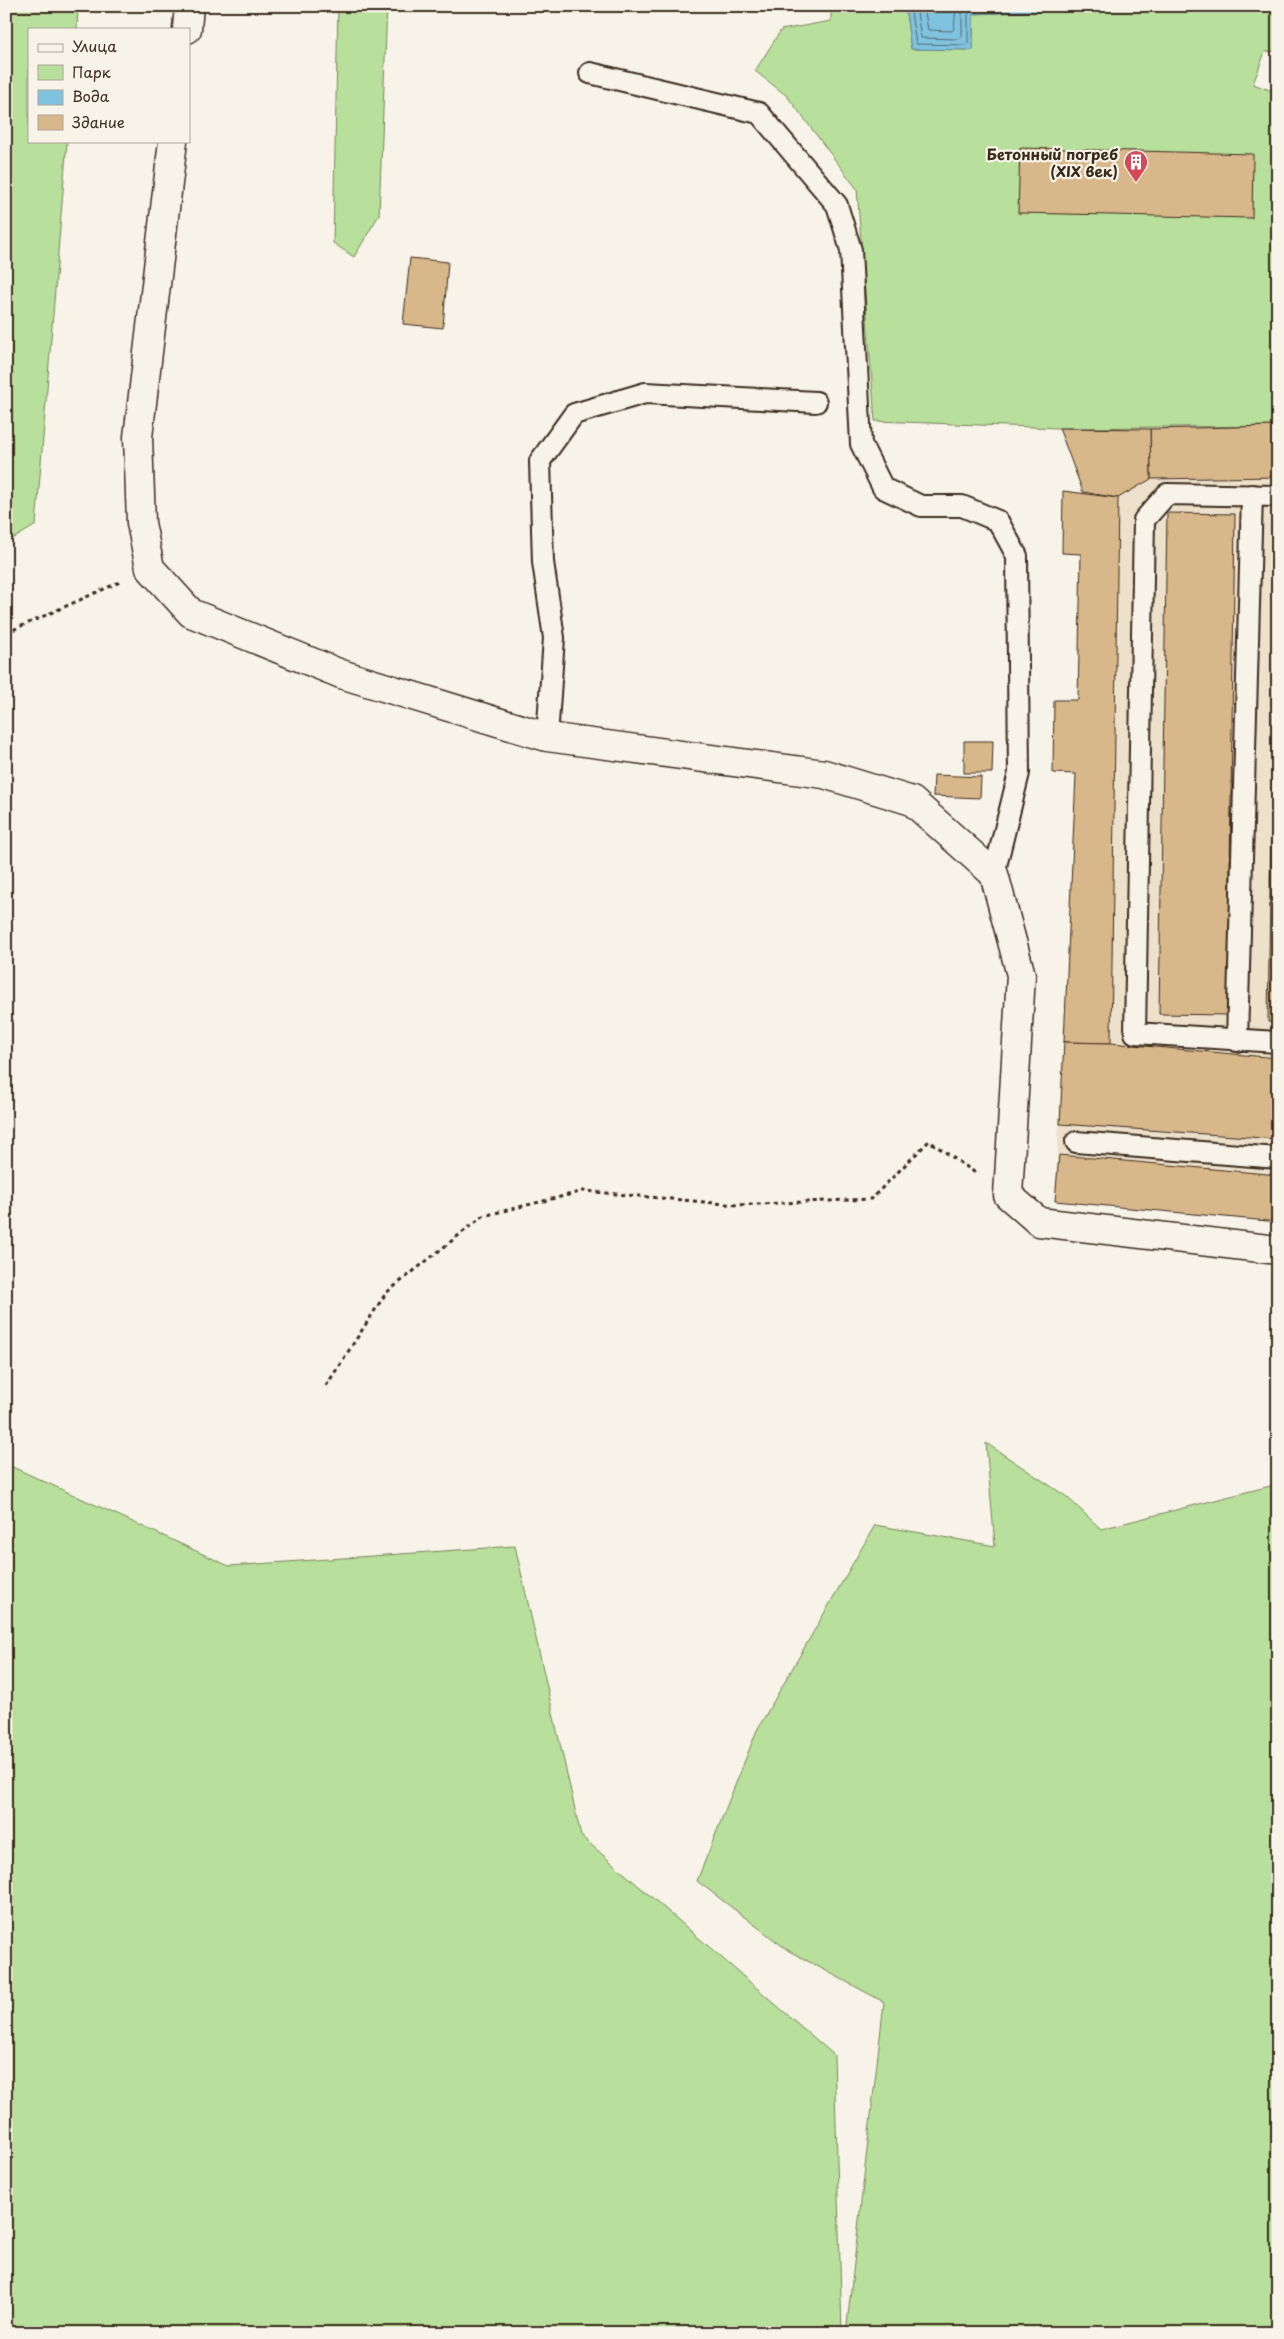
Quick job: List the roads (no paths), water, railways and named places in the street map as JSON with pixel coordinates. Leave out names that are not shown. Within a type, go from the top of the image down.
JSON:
[{"type":"street","points":[[187,28],[189,6]]},
{"type":"street","points":[[173,142],[138,437],[141,523],[150,568],[191,613],[341,674],[547,737],[824,774],[912,801],[994,874],[1021,975],[1008,1195],[1039,1222],[1278,1250]]},
{"type":"lane","points":[[590,73],[759,113],[837,205],[851,250],[862,444],[883,488],[921,506],[962,506],[998,521],[1017,556],[1020,773],[994,874]]},
{"type":"lane","points":[[547,737],[554,638],[543,562],[540,461],[574,414],[645,393],[816,402]]},
{"type":"lane","points":[[1278,496],[1167,494],[1144,520],[1135,1033],[1237,1041],[1278,1042]]},
{"type":"lane","points":[[1237,1041],[1252,496]]},
{"type":"lane","points":[[1076,1142],[1278,1158]]},
{"type":"water","points":[[905,6],[1154,6],[973,14],[973,50],[911,49]]},
{"type":"place","name":"Бетонный погреб (ХIX век)","points":[[1136,183]]}]
